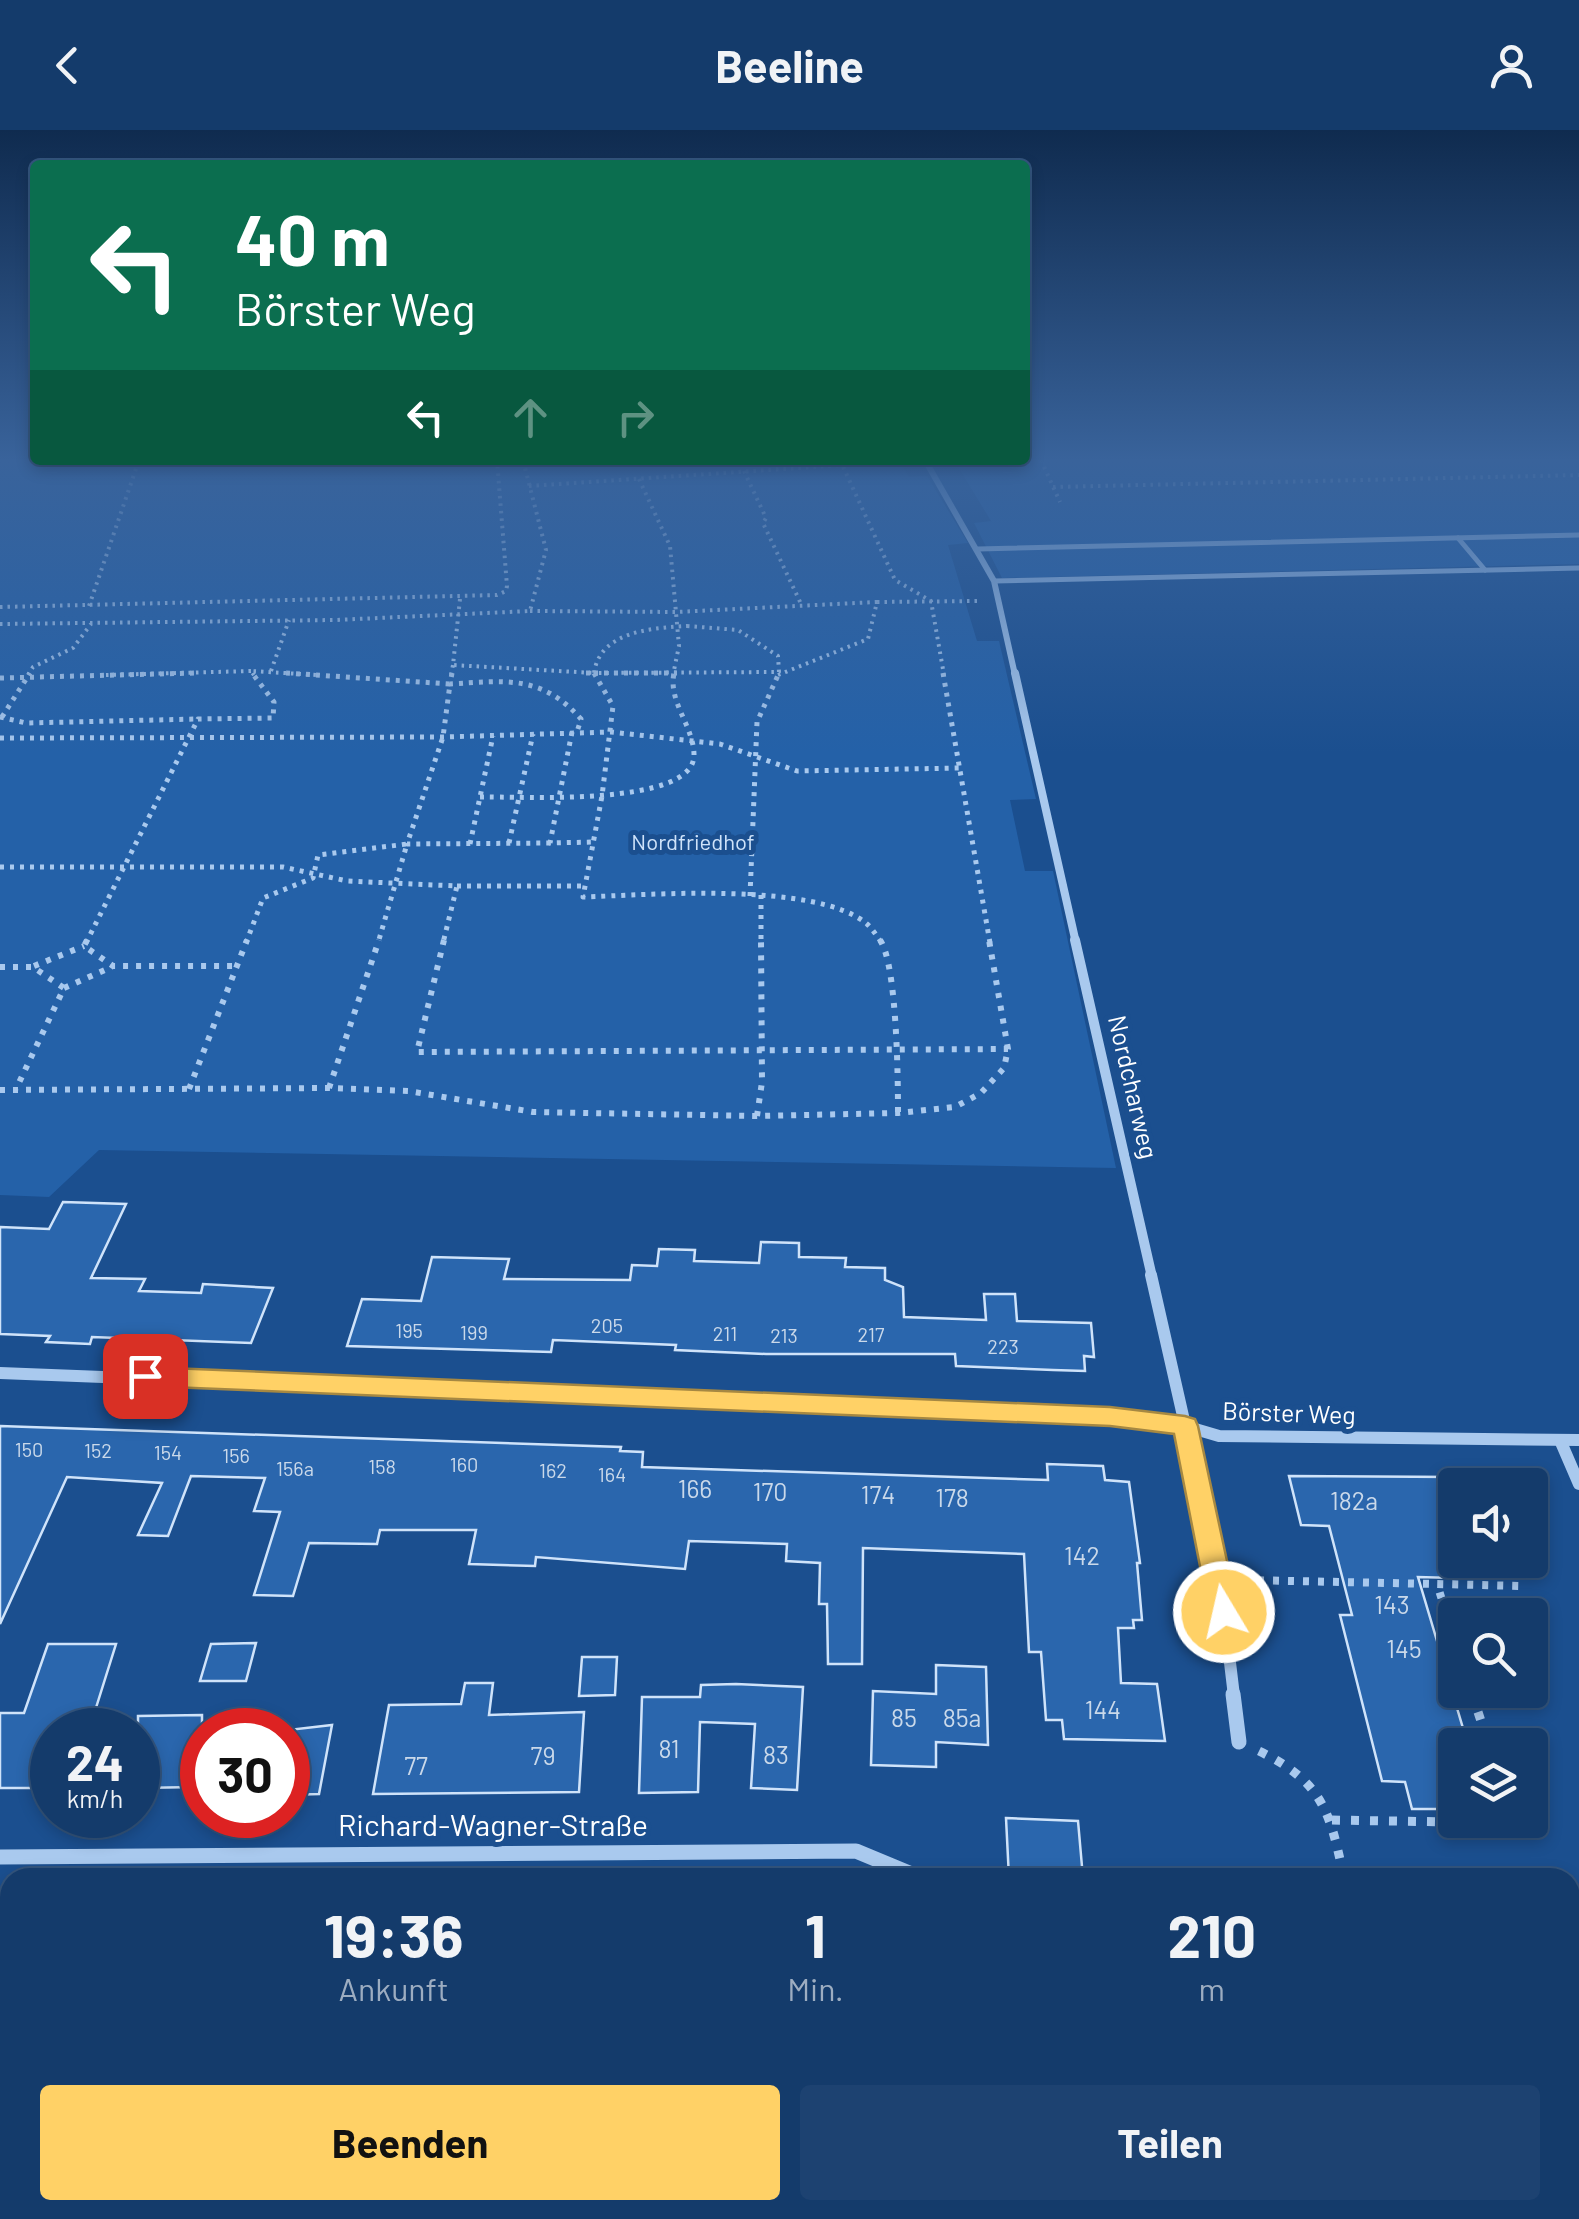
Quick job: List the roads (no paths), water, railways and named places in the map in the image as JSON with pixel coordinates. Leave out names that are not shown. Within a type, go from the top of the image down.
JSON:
[{"type":"street","name":"Nordcharweg","points":[[982,557],[994,581],[1220,1579],[1239,1742]]},
{"type":"street","name":"Börster Weg","points":[[0,1372],[1072,1415],[1185,1426],[1219,1436],[1579,1440]]},
{"type":"street","points":[[1560,1440],[1579,1484]]},
{"type":"street","name":"Richard-Wagner-Straße","points":[[0,1857],[856,1851],[897,1868]]},
{"type":"lane","points":[[1474,557],[1485,570]]},
{"type":"lane","points":[[994,581],[1579,568]]},
{"type":"park label","name":"Nordfriedhof","points":[[693,842]]}]
